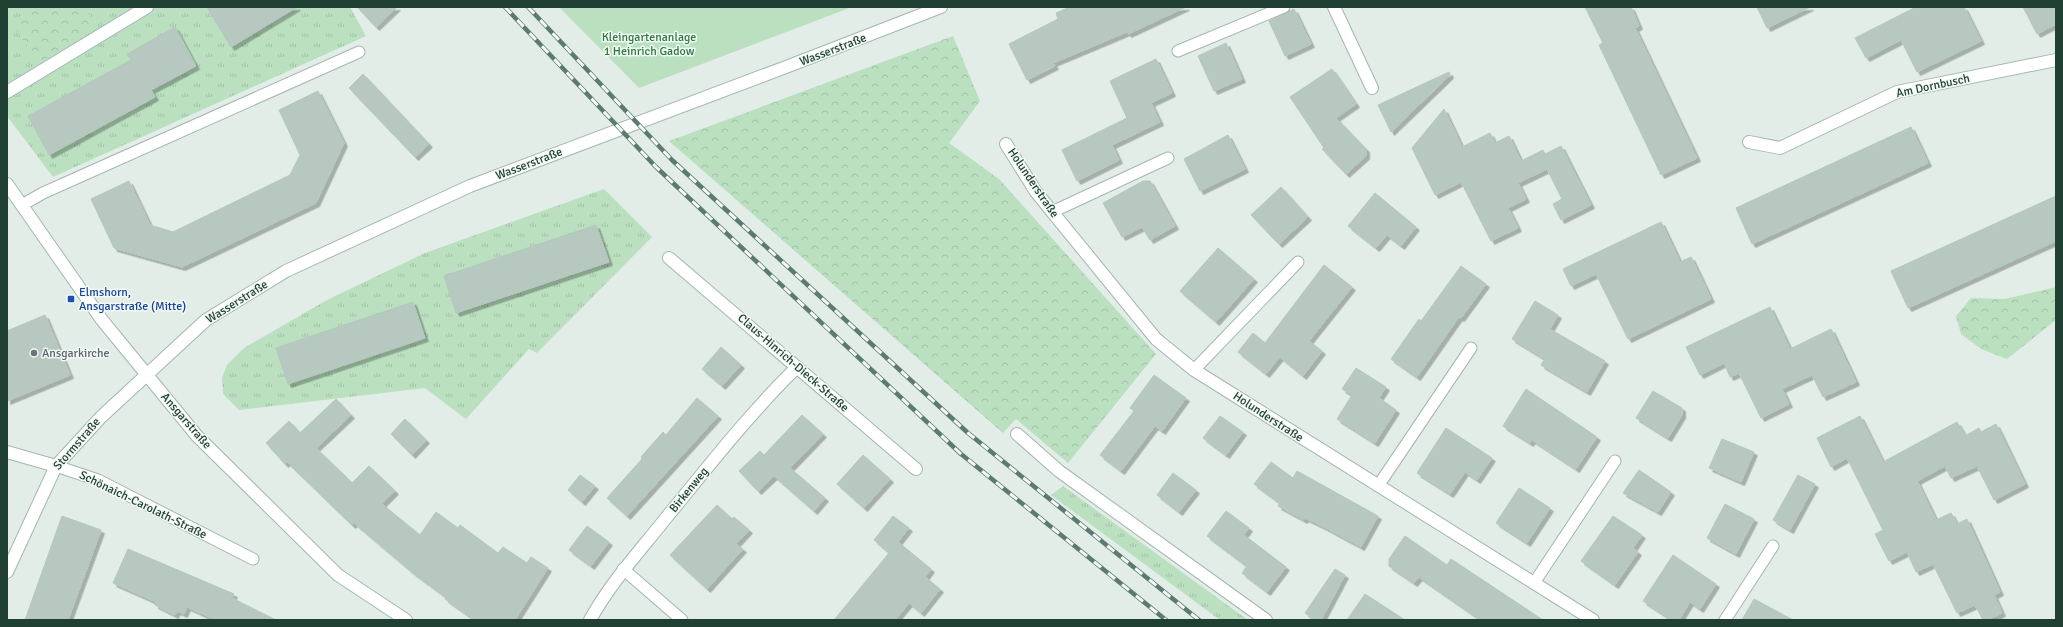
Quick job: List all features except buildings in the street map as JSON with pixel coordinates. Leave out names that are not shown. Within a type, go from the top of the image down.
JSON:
[{"type":"street","points":[[7,92],[147,7]]},
{"type":"street","name":"Wasserstraße","points":[[146,374],[206,320],[286,271],[386,224],[470,186],[794,65],[941,7]]},
{"type":"street","points":[[1334,7],[1372,88]]},
{"type":"street","name":"Am Dornbusch","points":[[1749,142],[1780,148],[1897,92],[2056,60]]},
{"type":"street","name":"Holunderstraße","points":[[1006,144],[1036,192],[1156,339],[1194,370],[1593,620]]},
{"type":"street","name":"Ansgarstraße","points":[[7,184],[102,320],[197,436],[338,575],[406,620]]},
{"type":"street","name":"Claus-Hinrich-Dieck-Straße","points":[[669,258],[916,469]]},
{"type":"street","name":"Birkenweg","points":[[590,620],[604,595],[623,569],[717,455],[780,384],[797,368]]},
{"type":"street","name":"Stormstraße","points":[[7,572],[56,466],[100,417],[146,374]]},
{"type":"street","points":[[1016,434],[1059,471],[1266,620]]},
{"type":"street","name":"Schönaich-Carolath-Straße","points":[[7,452],[56,466]]},
{"type":"lane","points":[[1178,51],[1284,7]]},
{"type":"lane","points":[[22,205],[43,193],[359,52]]},
{"type":"lane","points":[[1052,212],[1168,158]]},
{"type":"lane","points":[[1194,370],[1298,262]]},
{"type":"lane","points":[[1378,486],[1471,348]]},
{"type":"lane","points":[[1534,583],[1615,461]]},
{"type":"lane","name":"Schönaich-Carolath-Straße","points":[[56,466],[98,480],[252,559]]},
{"type":"lane","points":[[1725,620],[1773,546]]},
{"type":"lane","points":[[623,569],[682,620]]},
{"type":"green space","points":[[7,7],[350,7],[366,36],[53,177],[7,116]]},
{"type":"green space","points":[[37,7],[84,7],[97,27],[38,63],[12,23]]},
{"type":"green space","name":"Kleingartenanlage 1 Heinrich Gadow","points":[[559,7],[852,7],[639,88]]},
{"type":"green space","points":[[953,36],[980,101],[949,143],[999,179],[1156,354],[1068,463],[1016,419],[1003,433],[669,141]]},
{"type":"green space","points":[[604,189],[652,237],[537,353],[529,349],[466,419],[425,388],[239,410],[223,394],[222,378],[227,365],[244,348],[327,300],[425,253]]},
{"type":"green space","points":[[2056,287],[2056,320],[2007,359],[1981,349],[1961,334],[1956,316],[1971,298],[2005,299]]},
{"type":"green space","points":[[1063,486],[1248,620],[1220,620],[1051,495]]},
{"type":"railway","points":[[505,7],[656,167],[961,454],[1166,620]]},
{"type":"railway","points":[[528,7],[672,160],[968,433],[1199,620]]},
{"type":"place","name":"Elmshorn, Ansgarstraße (Mitte)","points":[[71,299]]},
{"type":"place","name":"Ansgarkirche","points":[[34,353]]}]
